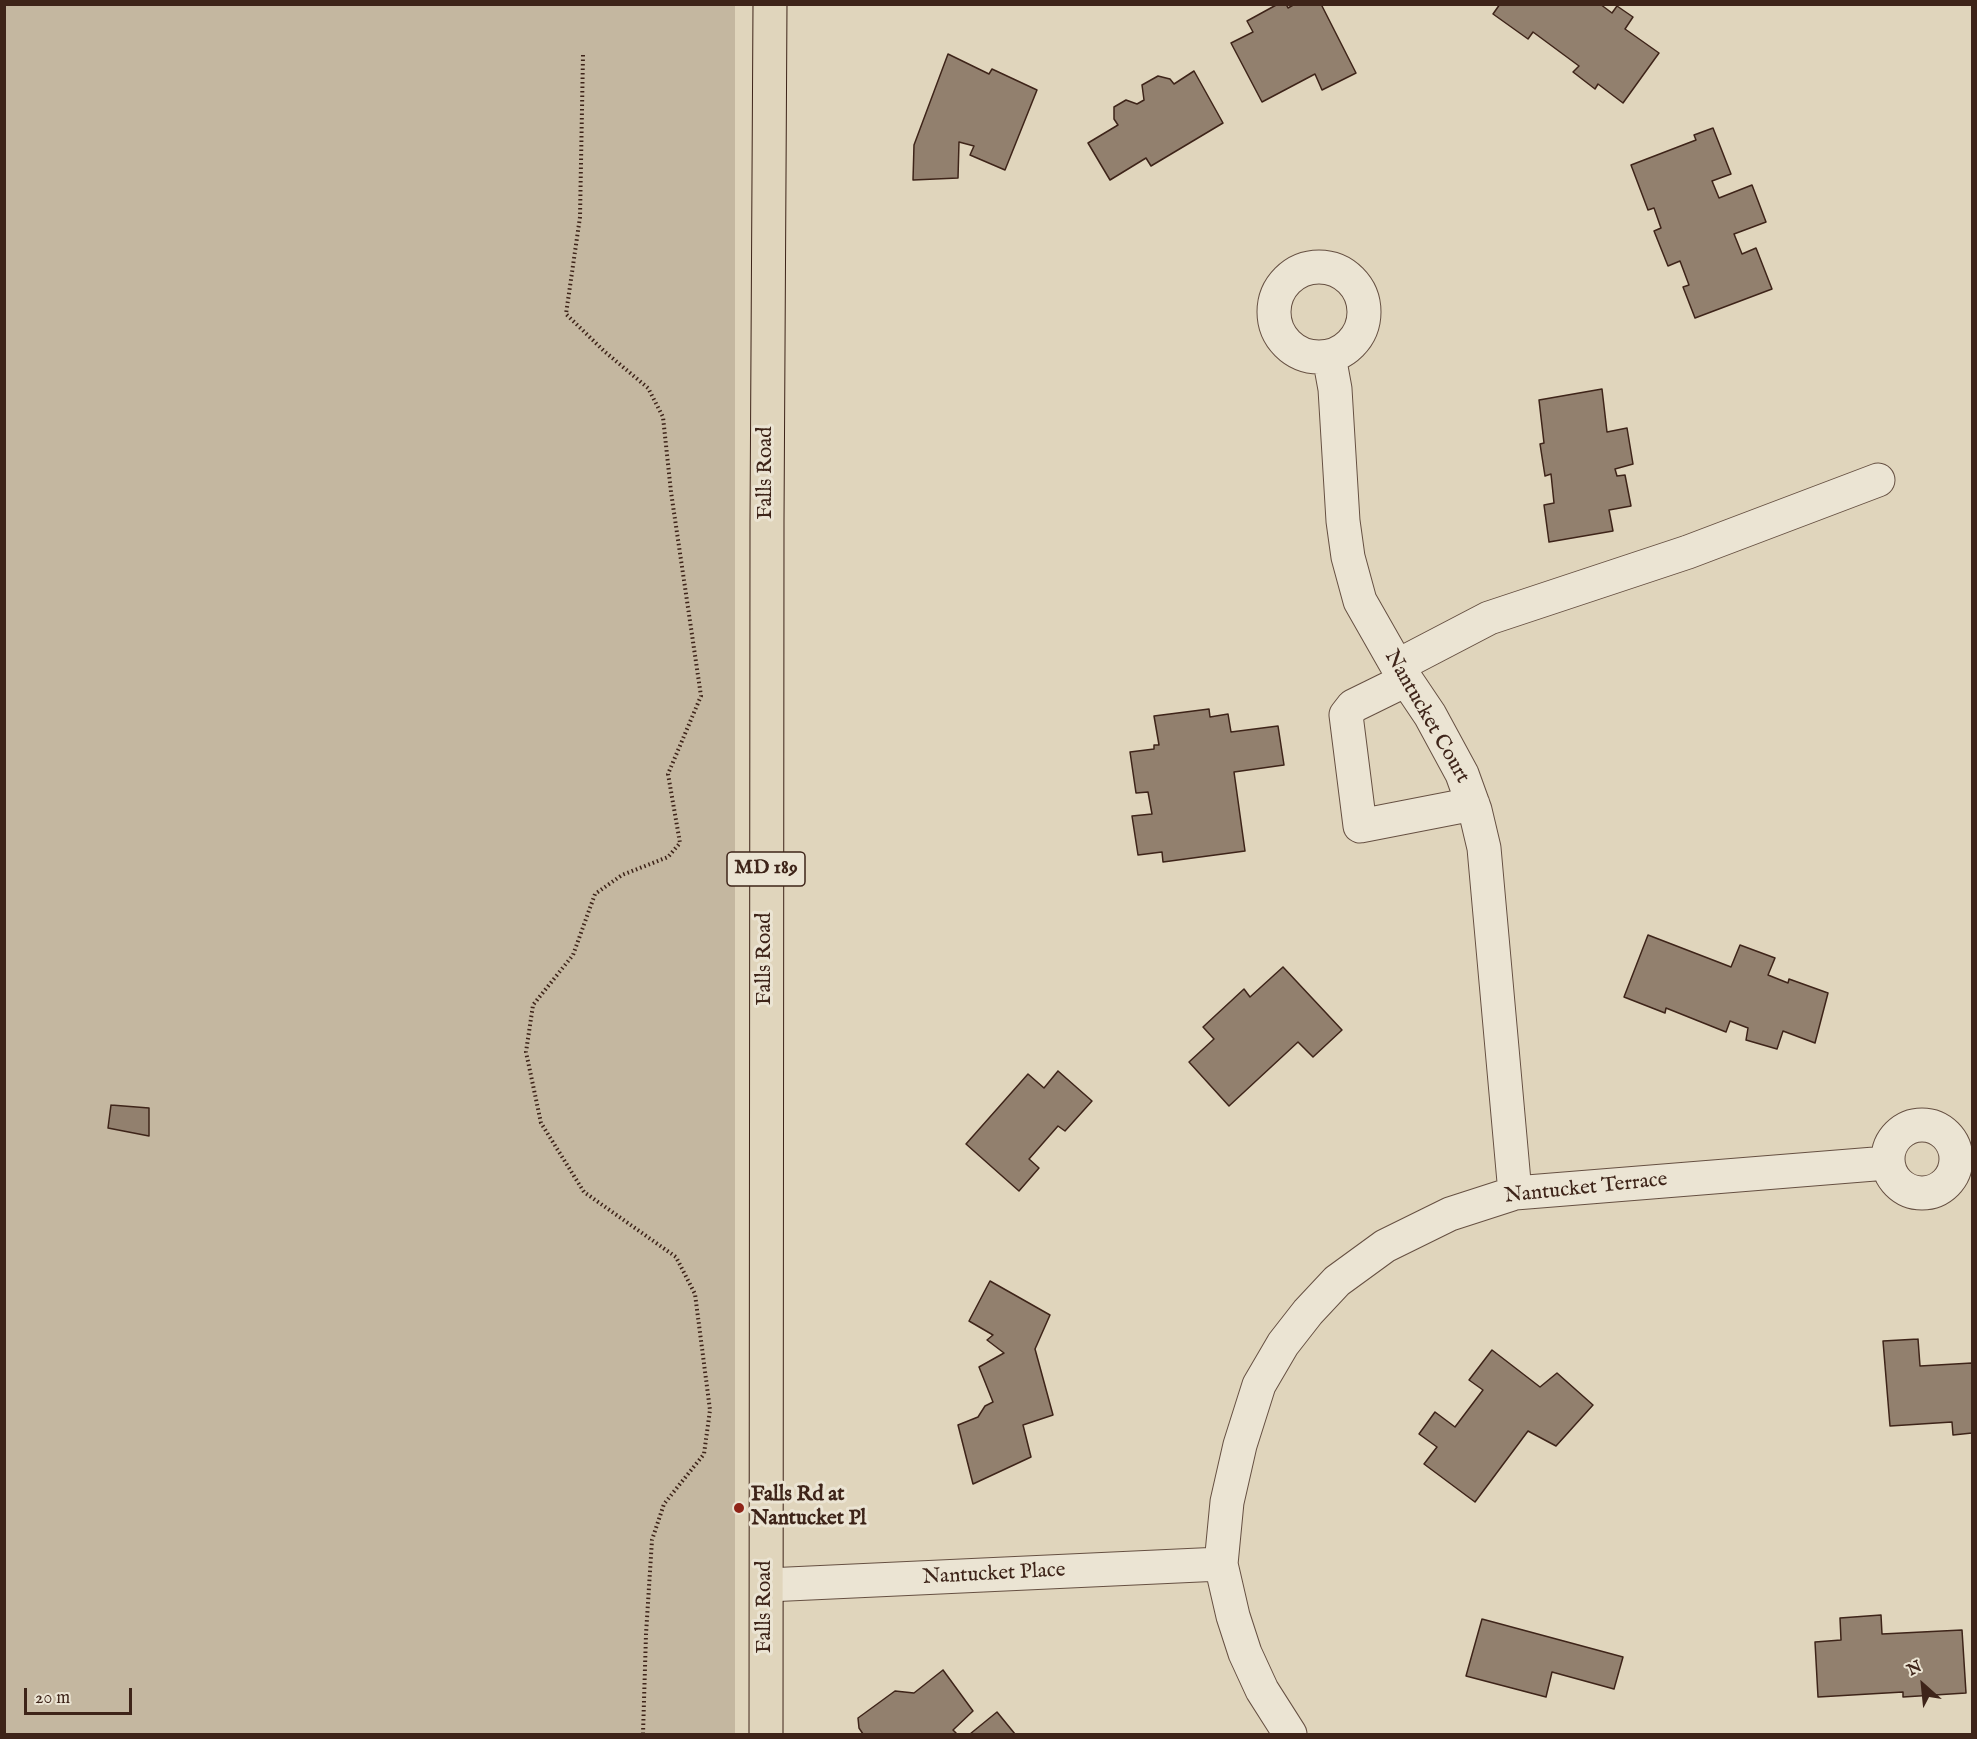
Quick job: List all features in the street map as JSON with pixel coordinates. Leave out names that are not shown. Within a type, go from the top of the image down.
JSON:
[{"type":"main road","name":"Falls Road","points":[[766,1734],[767,509],[770,4]]},
{"type":"street","name":"Nantucket Court","points":[[1329,356],[1335,389],[1342,521],[1348,558],[1360,601],[1401,673],[1430,715],[1462,774],[1473,804],[1484,848],[1515,1192]]},
{"type":"street","points":[[1473,804],[1360,826],[1346,715],[1353,706],[1401,673],[1489,618],[1688,552],[1878,480]]},
{"type":"street","name":"Nantucket Terrace","points":[[1290,1734],[1262,1690],[1245,1653],[1233,1616],[1221,1564],[1227,1502],[1240,1445],[1259,1385],[1283,1344],[1308,1312],[1337,1281],[1385,1246],[1450,1214],[1515,1192],[1887,1163]]},
{"type":"street","name":"Nantucket Place","points":[[766,1585],[1221,1564]]},
{"type":"path","points":[[583,55],[580,217],[566,314],[604,351],[648,388],[663,417],[670,492],[701,696],[668,774],[680,843],[668,857],[622,874],[595,894],[573,955],[533,1005],[526,1052],[541,1123],[584,1192],[676,1257],[695,1294],[710,1410],[704,1454],[664,1504],[652,1540],[643,1734]]},
{"type":"shaded area","points":[[5,5],[735,5],[735,1734],[5,1734]]},
{"type":"building","points":[[1278,4],[1286,4],[1288,8],[1295,4],[1321,4],[1356,73],[1322,90],[1315,74],[1262,102],[1231,43],[1253,32],[1247,21]]},
{"type":"building","points":[[1500,4],[1600,4],[1612,13],[1617,6],[1633,17],[1625,29],[1659,53],[1623,103],[1598,84],[1595,89],[1573,72],[1579,66],[1533,32],[1528,39],[1493,14]]},
{"type":"building","points":[[948,54],[989,74],[992,69],[1037,90],[1005,170],[970,155],[974,146],[959,142],[958,178],[913,180],[914,145]]},
{"type":"building","points":[[1194,71],[1223,123],[1151,166],[1146,158],[1110,180],[1088,143],[1118,125],[1114,119],[1114,107],[1126,100],[1137,104],[1144,100],[1142,85],[1158,76],[1170,79],[1174,84]]},
{"type":"building","points":[[1713,128],[1731,174],[1712,181],[1719,198],[1752,185],[1766,222],[1734,234],[1742,254],[1756,248],[1772,289],[1695,318],[1683,287],[1689,285],[1680,261],[1668,266],[1654,231],[1661,228],[1654,208],[1648,210],[1631,165],[1696,140],[1694,135]]},
{"type":"building","points":[[1602,389],[1607,432],[1627,428],[1633,464],[1615,469],[1617,476],[1625,475],[1631,506],[1609,510],[1613,531],[1549,542],[1544,505],[1554,503],[1551,474],[1545,476],[1540,444],[1544,443],[1539,400]]},
{"type":"building","points":[[1209,709],[1210,717],[1228,714],[1231,732],[1278,726],[1284,765],[1234,772],[1245,851],[1163,862],[1162,852],[1138,855],[1132,816],[1152,814],[1148,792],[1136,793],[1130,752],[1154,749],[1154,745],[1159,745],[1154,716]]},
{"type":"building","points":[[1648,935],[1731,967],[1740,945],[1775,958],[1768,975],[1788,983],[1789,979],[1828,993],[1815,1043],[1783,1031],[1777,1049],[1746,1040],[1748,1028],[1730,1021],[1726,1032],[1666,1008],[1665,1013],[1624,997]]},
{"type":"building","points":[[1283,967],[1342,1030],[1313,1057],[1298,1042],[1229,1106],[1189,1062],[1214,1039],[1203,1027],[1244,989],[1250,997]]},
{"type":"building","points":[[1058,1071],[1092,1101],[1065,1131],[1058,1126],[1029,1159],[1039,1168],[1019,1191],[966,1144],[1028,1074],[1044,1088]]},
{"type":"building","points":[[111,1105],[149,1108],[149,1136],[108,1128]]},
{"type":"building","points":[[990,1281],[1050,1315],[1035,1349],[1053,1415],[1023,1425],[1031,1457],[973,1484],[958,1425],[978,1417],[985,1406],[993,1402],[979,1367],[1004,1353],[987,1340],[993,1335],[969,1321]]},
{"type":"building","points":[[1918,1339],[1920,1366],[1972,1363],[1972,1433],[1953,1435],[1952,1422],[1890,1426],[1883,1341]]},
{"type":"building","points":[[1492,1350],[1540,1387],[1557,1373],[1593,1405],[1556,1446],[1528,1431],[1475,1502],[1424,1464],[1437,1447],[1419,1434],[1435,1412],[1455,1427],[1483,1390],[1469,1380]]},
{"type":"building","points":[[1881,1615],[1882,1634],[1962,1630],[1966,1693],[1903,1697],[1903,1692],[1818,1697],[1815,1642],[1841,1640],[1840,1618]]},
{"type":"building","points":[[1482,1619],[1623,1657],[1614,1689],[1552,1672],[1546,1697],[1466,1676]]},
{"type":"building","points":[[943,1670],[973,1711],[953,1730],[957,1734],[863,1734],[859,1728],[858,1718],[895,1691],[914,1693]]},
{"type":"building","points":[[997,1712],[1015,1734],[970,1734]]},
{"type":"place","name":"Falls Rd at Nantucket Pl","points":[[739,1508]]}]
